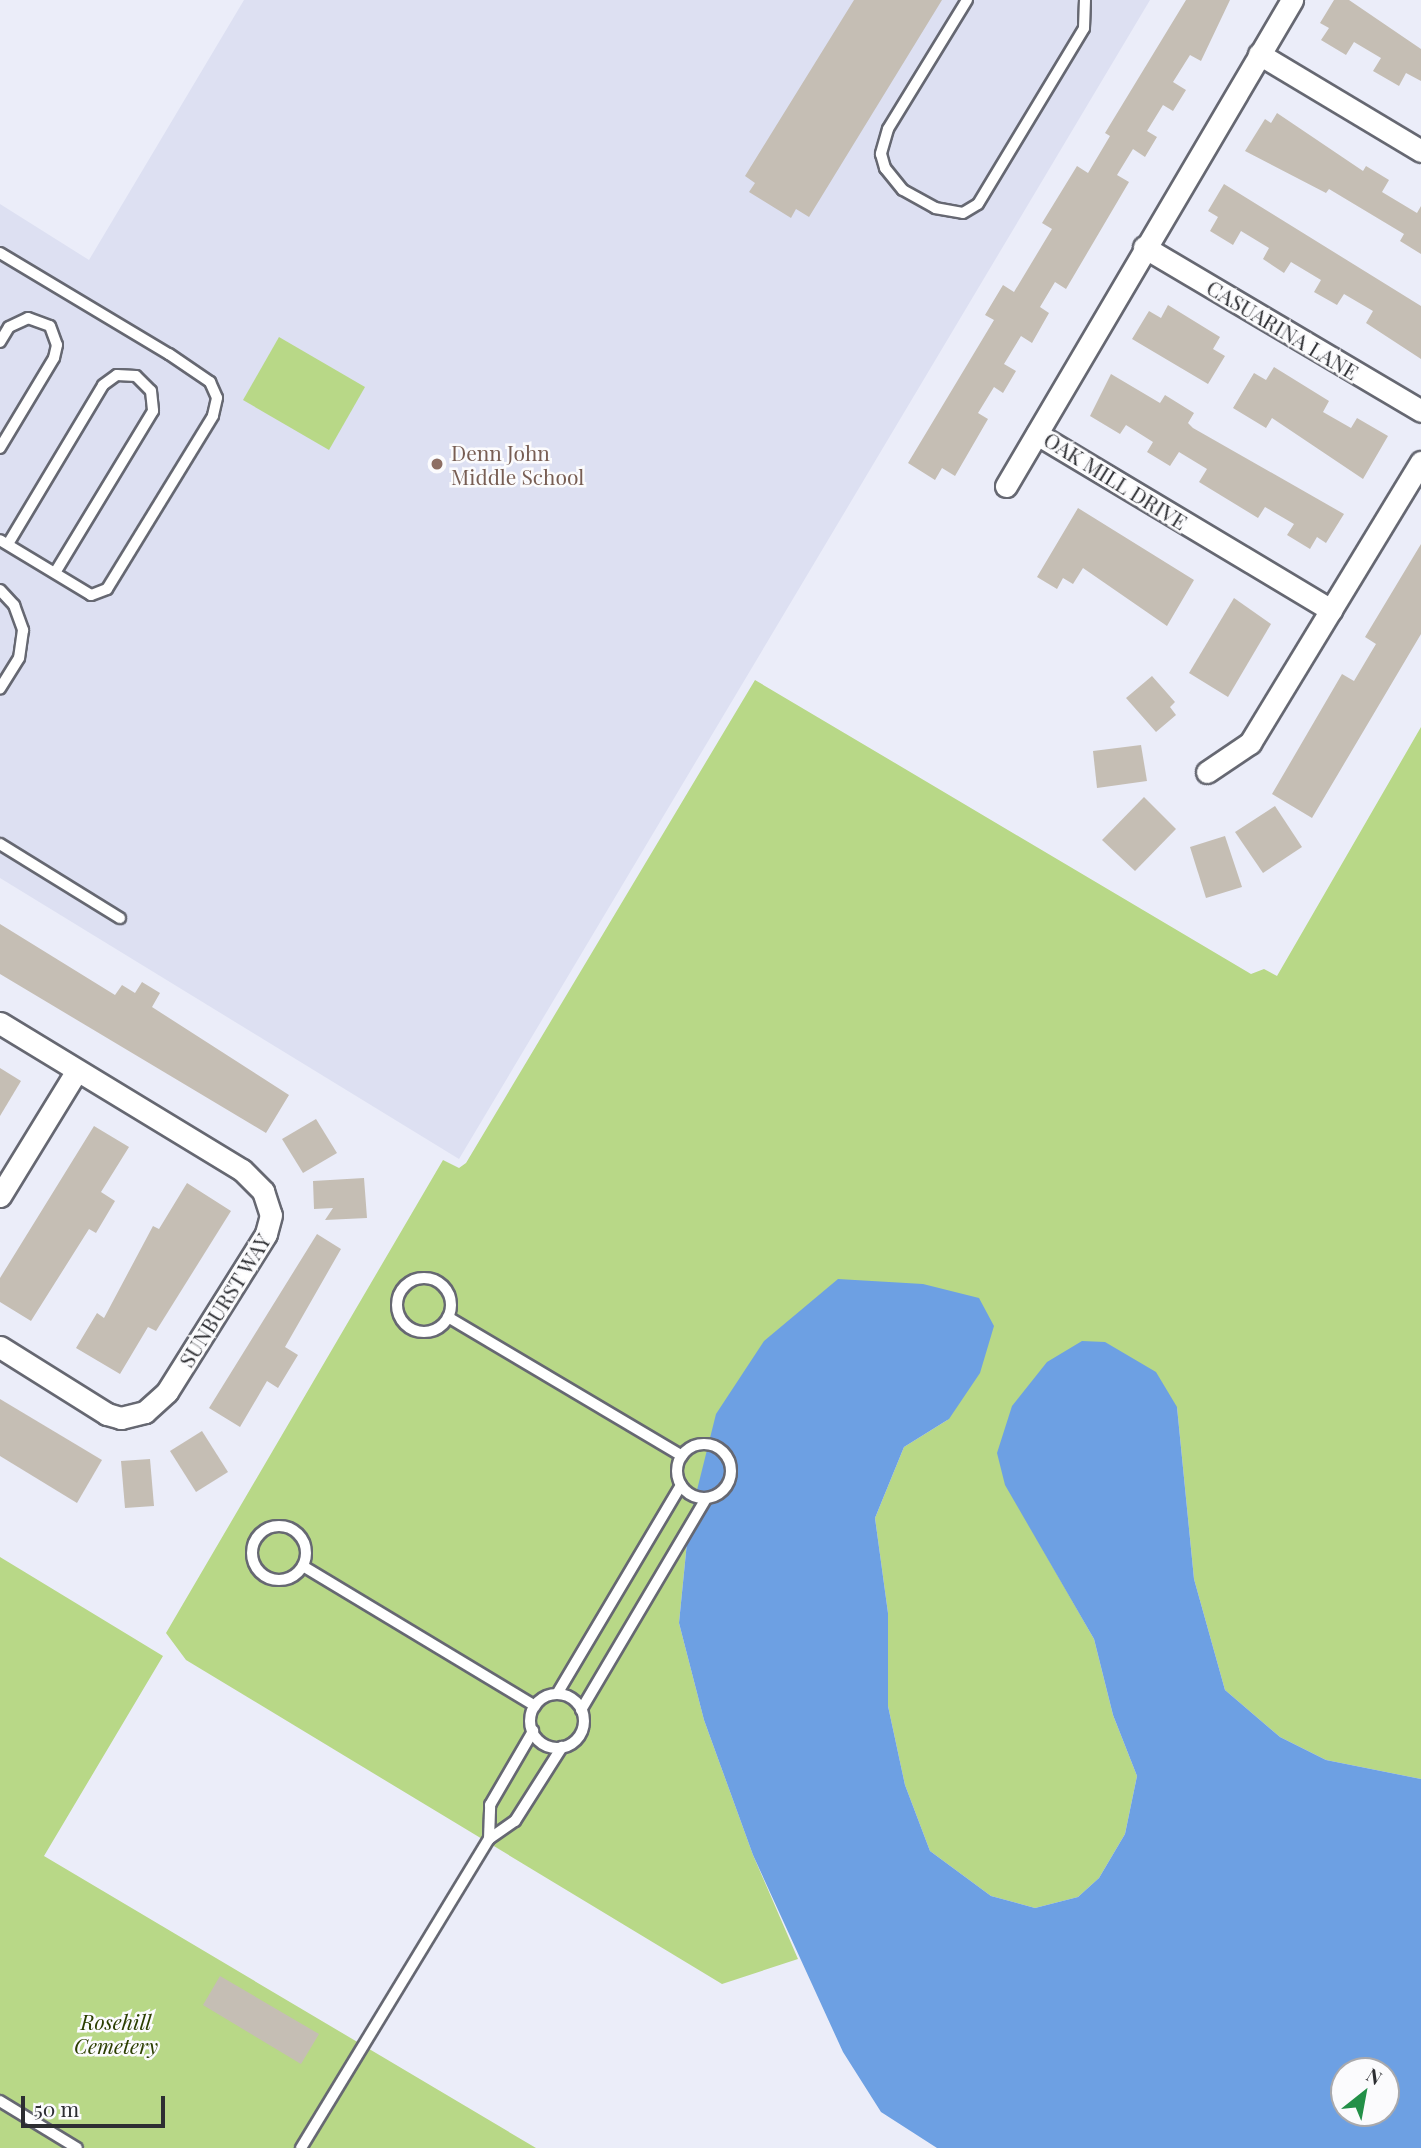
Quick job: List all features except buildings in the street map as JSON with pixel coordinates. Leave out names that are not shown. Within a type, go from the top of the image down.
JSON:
[{"type":"street","name":"OAK MILL DRIVE","points":[[1292,0],[1144,247],[1037,434],[1331,610]]},
{"type":"street","points":[[1259,54],[1421,151]]},
{"type":"street","name":"CASUARINA LANE","points":[[1144,247],[1421,411]]},
{"type":"street","points":[[1006,486],[1037,434]]},
{"type":"street","points":[[1206,772],[1250,743],[1421,461]]},
{"type":"street","name":"SUNBURST WAY","points":[[0,1023],[248,1175],[263,1191],[270,1224],[167,1392],[145,1412],[121,1418],[107,1415],[0,1347]]},
{"type":"street","points":[[0,1196],[76,1072]]},
{"type":"lane","points":[[967,0],[888,128],[881,154],[885,168],[903,190],[935,208],[963,213],[978,204],[1084,28],[1085,0]]},
{"type":"lane","points":[[0,253],[169,354],[210,382],[217,398],[214,416],[107,589],[92,595],[55,573],[4,542],[103,385],[117,374],[136,376],[150,390],[153,411],[55,573]]},
{"type":"lane","points":[[0,342],[9,327],[28,318],[50,326],[57,345],[54,358],[0,448]]},
{"type":"lane","points":[[0,590],[14,605],[23,630],[19,658],[0,688]]},
{"type":"lane","points":[[0,844],[120,918]]},
{"type":"lane","points":[[412,1280],[439,1281],[450,1296],[448,1317],[432,1331],[415,1330],[402,1319],[399,1294],[412,1280]]},
{"type":"lane","points":[[448,1317],[682,1455]]},
{"type":"lane","points":[[581,1710],[706,1499],[729,1484],[728,1457],[704,1444],[682,1455],[677,1472],[681,1485],[706,1499]]},
{"type":"lane","points":[[535,1706],[557,1694],[681,1485]]},
{"type":"lane","points":[[274,1526],[291,1529],[306,1548],[303,1566],[289,1578],[271,1578],[257,1567],[255,1541],[274,1526]]},
{"type":"lane","points":[[303,1566],[535,1706]]},
{"type":"lane","points":[[302,2148],[489,1839],[515,1821],[562,1747],[582,1731],[581,1710],[574,1699],[557,1694]]},
{"type":"lane","points":[[489,1839],[490,1805],[533,1731],[535,1706]]},
{"type":"lane","points":[[533,1731],[545,1744],[562,1747]]},
{"type":"lane","points":[[0,2101],[77,2148]]},
{"type":"shaded area","name":"Denn John Middle School","points":[[244,0],[1150,0],[459,1159],[0,878],[0,204],[89,260]]},
{"type":"green space","points":[[279,337],[365,387],[329,450],[243,400]]},
{"type":"green space","points":[[755,680],[1251,974],[1264,969],[1277,976],[1421,727],[1421,1779],[1326,1760],[1280,1737],[1225,1690],[1194,1579],[1177,1407],[1006,1485],[1094,1639],[1113,1715],[1137,1776],[1125,1834],[1099,1878],[1078,1897],[1035,1908],[991,1896],[930,1851],[905,1785],[888,1706],[888,1613],[875,1518],[904,1447],[949,1419],[689,1522],[679,1623],[704,1720],[753,1855],[798,1959],[722,1984],[186,1660],[166,1633],[443,1160],[459,1168],[466,1163]]},
{"type":"green space","name":"Rosehill Cemetery","points":[[0,1557],[163,1656],[44,1856],[536,2148],[0,2148]]},
{"type":"water","points":[[838,1279],[923,1284],[979,1298],[994,1326],[980,1373],[949,1419],[904,1447],[875,1518],[888,1613],[888,1706],[905,1785],[930,1851],[991,1896],[1035,1908],[1078,1897],[1099,1878],[1125,1834],[1137,1776],[1113,1715],[1094,1639],[1005,1485],[997,1453],[1012,1406],[1047,1362],[1082,1341],[1105,1342],[1156,1372],[1177,1407],[1194,1579],[1225,1690],[1280,1737],[1326,1760],[1421,1779],[1421,2148],[937,2148],[881,2112],[843,2052],[753,1855],[704,1720],[679,1623],[689,1522],[716,1414],[764,1341]]},
{"type":"place","name":"Denn John Middle School","points":[[437,464]]}]
